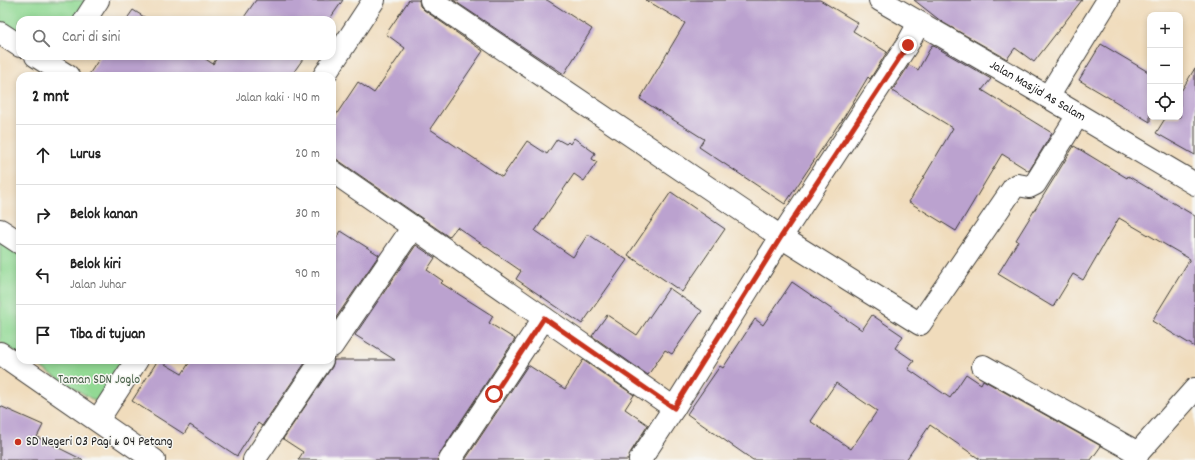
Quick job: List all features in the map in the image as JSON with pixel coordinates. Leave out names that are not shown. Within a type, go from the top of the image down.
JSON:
[{"type":"street","points":[[88,16],[98,0]]},
{"type":"street","points":[[336,58],[374,0]]},
{"type":"street","points":[[431,0],[781,237],[920,324],[1014,187],[1018,185],[1030,187],[1035,184],[1078,115]]},
{"type":"street","name":"Jalan Masjid As Salam","points":[[880,0],[1195,184]]},
{"type":"street","points":[[1048,97],[1108,0]]},
{"type":"street","points":[[640,460],[781,237],[908,45],[919,23]]},
{"type":"street","points":[[0,34],[16,44]]},
{"type":"street","points":[[327,72],[335,60]]},
{"type":"street","points":[[336,174],[674,408]]},
{"type":"street","points":[[336,340],[413,227]]},
{"type":"street","points":[[0,230],[16,240]]},
{"type":"street","points":[[450,460],[544,318]]},
{"type":"street","points":[[0,353],[16,364]]},
{"type":"street","points":[[16,364],[154,460]]},
{"type":"street","points":[[98,420],[134,364]]},
{"type":"street","points":[[254,460],[319,364]]},
{"type":"street","points":[[983,366],[1137,457],[1195,389]]},
{"type":"green space","points":[[0,0],[98,0],[88,16],[16,16],[16,43],[0,33]]},
{"type":"green space","points":[[0,237],[16,248],[16,352],[0,342]]},
{"type":"green space","name":"Taman SDN Joglo","points":[[35,364],[134,364],[106,408]]},
{"type":"building","points":[[256,0],[343,0],[332,16],[245,16]]},
{"type":"building","points":[[409,0],[419,0],[420,6],[424,10],[483,51],[430,129],[502,177],[527,141],[547,154],[557,139],[566,144],[568,142],[570,144],[574,138],[595,153],[592,159],[597,162],[584,181],[574,174],[535,231],[573,257],[588,234],[627,260],[582,324],[516,279],[521,271],[457,227],[449,237],[336,159],[336,115],[358,82],[374,93],[405,48],[386,34]]},
{"type":"building","points":[[453,0],[547,0],[592,29],[564,74]]},
{"type":"building","points":[[646,0],[820,0],[858,23],[853,31],[887,52],[870,79],[868,77],[841,122],[785,204],[699,147],[704,139],[640,99],[685,23]]},
{"type":"building","points":[[914,0],[1082,0],[1034,62],[1015,48],[1007,59],[942,22]]},
{"type":"building","points":[[133,10],[143,16],[129,16]]},
{"type":"building","points":[[1101,44],[1147,71],[1147,120],[1150,120],[1150,122],[1079,80]]},
{"type":"building","points":[[932,45],[991,79],[982,90],[1052,133],[1029,171],[1002,154],[956,231],[909,202],[953,128],[892,91],[909,65],[918,70]]},
{"type":"building","points":[[98,60],[207,60],[213,64],[216,60],[302,60],[294,72],[91,72]]},
{"type":"building","points":[[1195,68],[1195,155],[1156,133],[1164,120],[1183,120],[1183,88]]},
{"type":"building","points":[[1074,146],[1195,216],[1195,347],[1152,321],[1190,259],[1119,218],[1083,280],[1073,274],[1053,307],[998,274],[1018,241],[1016,240]]},
{"type":"building","points":[[671,192],[725,229],[682,292],[628,255]]},
{"type":"building","points":[[341,231],[379,255],[336,318],[336,239]]},
{"type":"building","points":[[416,245],[435,258],[427,270],[443,281],[441,283],[493,316],[489,323],[515,339],[440,453],[438,460],[298,460],[303,452],[283,439],[333,364],[336,364],[336,360],[395,360],[355,335]]},
{"type":"building","points":[[792,282],[862,330],[872,315],[903,336],[895,348],[914,361],[908,369],[950,398],[966,374],[981,384],[983,380],[1101,446],[1091,460],[981,460],[930,425],[906,460],[753,460],[687,414],[720,366],[723,368],[755,319],[763,325]],"holes":[[[836,383],[877,411],[851,449],[810,421]]]},
{"type":"building","points":[[669,288],[702,311],[672,354],[665,350],[648,375],[592,336],[607,315],[637,335]]},
{"type":"building","points":[[583,360],[634,395],[625,409],[648,425],[630,453],[628,460],[465,460],[528,365],[565,389]]},
{"type":"building","points":[[155,364],[165,364],[182,374],[188,364],[304,364],[262,426],[258,423],[237,456],[190,425],[184,434],[132,401]]},
{"type":"building","name":"SD Negeri 03 Pagi & 04 Petang","points":[[0,406],[43,425],[37,437],[83,460],[0,460]]},
{"type":"place","name":"SD Negeri 03 Pagi & 04 Petang","points":[[18,442]]},
{"type":"route","points":[[494,394],[544,318],[674,408],[781,237],[908,45]]}]
